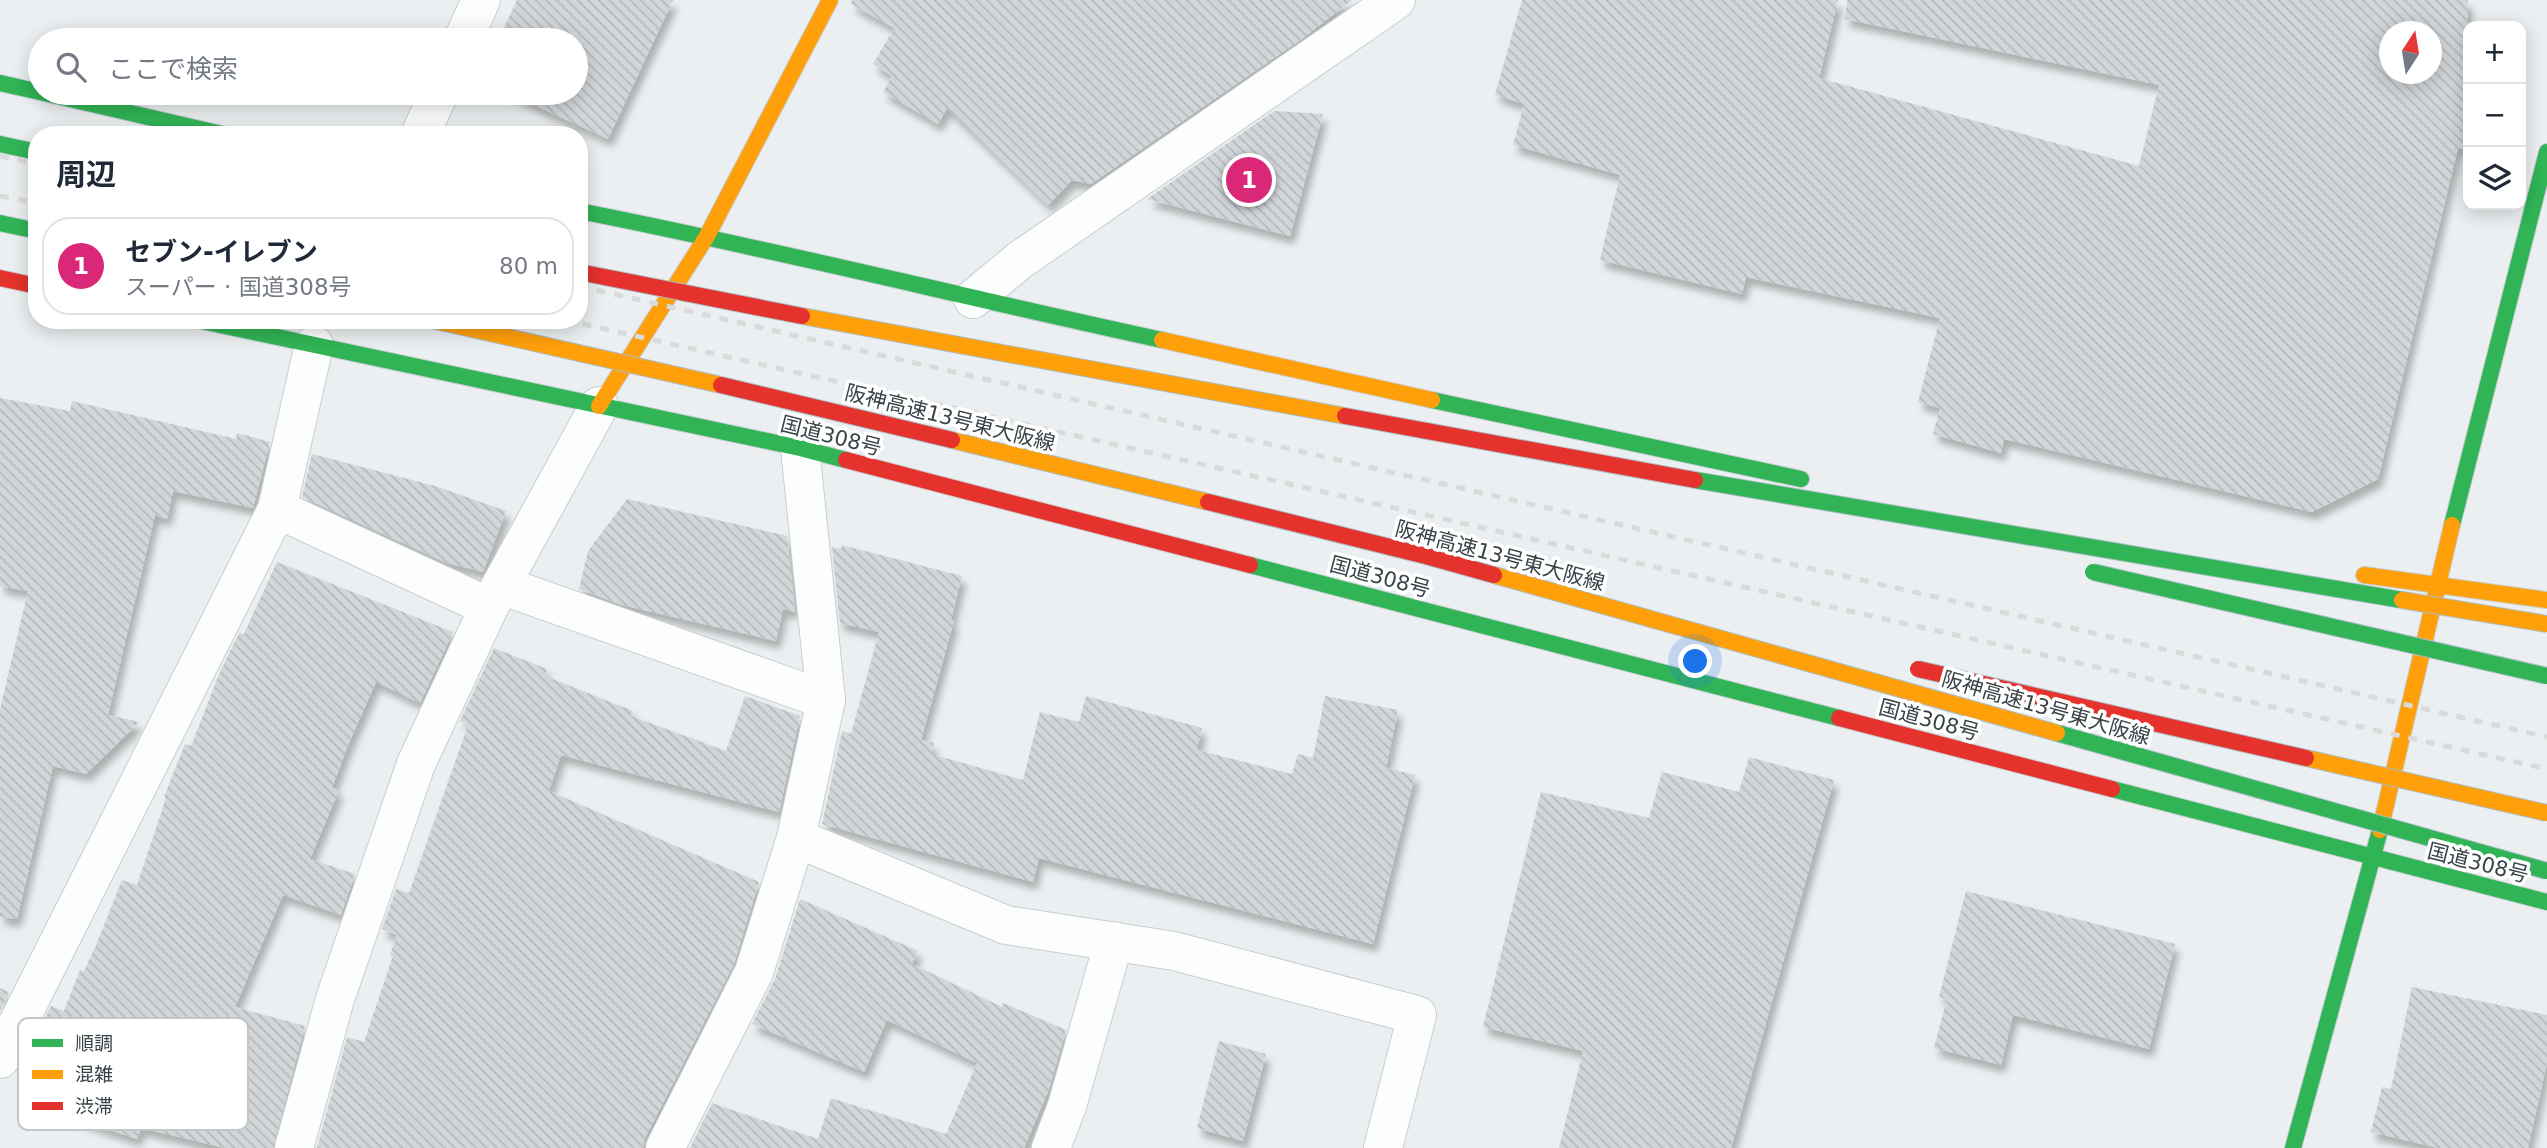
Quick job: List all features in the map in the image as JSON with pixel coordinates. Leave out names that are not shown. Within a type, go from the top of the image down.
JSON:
[{"type":"main road","points":[[599,406],[706,236],[830,0]]},
{"type":"main road","points":[[0,83],[28,89]]},
{"type":"main road","points":[[98,105],[187,126]]},
{"type":"main road","points":[[0,144],[28,150]]},
{"type":"main road","points":[[2293,1148],[2374,858],[2436,585],[2547,152]]},
{"type":"main road","points":[[588,213],[706,236],[973,299],[1814,482]]},
{"type":"main road","points":[[0,223],[28,229]]},
{"type":"main road","points":[[588,274],[869,329],[1688,480],[2547,625]]},
{"type":"main road","points":[[0,278],[28,284]]},
{"type":"main road","name":"国道308号","points":[[239,329],[800,448],[2547,902]]},
{"type":"main road","name":"阪神高速13号東大阪線","points":[[472,329],[839,412],[1426,556],[2547,870]]},
{"type":"main road","points":[[1688,480],[1947,539]]},
{"type":"main road","points":[[1426,556],[1750,630]]},
{"type":"main road","points":[[2083,570],[2547,676]]},
{"type":"main road","points":[[2346,573],[2547,600]]},
{"type":"main road","points":[[1899,664],[2547,813]]},
{"type":"street","points":[[468,28],[481,0]]},
{"type":"street","points":[[973,299],[1020,260],[1396,0]]},
{"type":"street","points":[[424,126],[434,105]]},
{"type":"street","points":[[21,1018],[277,509],[314,345]]},
{"type":"street","points":[[293,1148],[335,999],[416,764],[495,596],[599,406]]},
{"type":"street","points":[[665,1148],[754,972],[796,838],[826,700],[800,448]]},
{"type":"street","points":[[277,509],[495,596],[826,700]]},
{"type":"street","points":[[796,838],[1006,925],[1174,951],[1417,1014],[1383,1148]]},
{"type":"street","points":[[1051,1148],[1067,1106],[1114,941]]},
{"type":"street","points":[[0,1059],[18,1023]]},
{"type":"building","points":[[517,0],[673,0],[608,139],[588,130],[588,126],[580,126],[534,105],[588,105],[588,28],[504,28]]},
{"type":"building","points":[[852,0],[1352,0],[1303,38],[1091,184],[1072,180],[1048,205],[947,108],[938,124],[883,92],[892,76],[873,64],[894,28],[851,4]]},
{"type":"building","points":[[1522,0],[1838,0],[1819,78],[2139,166],[2159,85],[1845,19],[1847,0],[2468,0],[2468,21],[2463,21],[2463,144],[2462,149],[2458,148],[2378,479],[2312,512],[2004,439],[2001,453],[1933,434],[1940,408],[1918,402],[1940,318],[1746,277],[1742,294],[1600,260],[1620,175],[1513,145],[1524,104],[1495,95]]},
{"type":"building","points":[[1274,111],[1323,114],[1290,236],[1147,199]]},
{"type":"building","points":[[0,398],[70,411],[72,401],[236,439],[237,433],[270,442],[253,508],[173,491],[167,519],[155,515],[108,715],[139,722],[86,774],[53,766],[17,919],[0,917],[0,709],[28,591],[0,586]]},
{"type":"building","points":[[312,454],[435,486],[506,511],[483,572],[447,563],[302,497]]},
{"type":"building","points":[[627,499],[787,536],[795,612],[783,609],[776,641],[622,605],[579,589],[588,551]]},
{"type":"building","points":[[842,545],[962,576],[951,620],[954,621],[921,740],[934,743],[931,754],[1023,780],[1040,712],[1079,722],[1086,696],[1202,728],[1197,750],[1292,774],[1298,754],[1313,758],[1325,696],[1398,710],[1386,768],[1415,775],[1373,944],[1039,858],[1033,882],[822,824],[842,731],[851,734],[879,632],[840,623],[832,547],[841,549]]},
{"type":"building","points":[[277,562],[453,632],[420,703],[376,682],[348,745],[332,788],[339,790],[310,859],[355,874],[341,915],[283,895],[235,1007],[305,1026],[273,1148],[225,1148],[149,1130],[248,1130],[248,1018],[45,1018],[51,1006],[64,1011],[80,970],[84,971],[97,943],[122,880],[137,885],[166,798],[164,797],[185,744],[191,746],[220,672],[239,633],[244,634]]},
{"type":"building","points":[[494,648],[547,669],[545,676],[633,711],[631,716],[726,751],[745,696],[800,716],[779,812],[561,755],[549,791],[759,882],[734,964],[645,1138],[643,1148],[317,1148],[347,1037],[364,1042],[393,956],[390,955],[397,935],[382,929],[396,889],[409,893],[468,725],[460,721]]},
{"type":"building","points":[[1749,757],[1834,780],[1731,1148],[1559,1148],[1583,1051],[1483,1027],[1541,792],[1649,818],[1662,772],[1739,792]]},
{"type":"building","points":[[1966,891],[2175,944],[2149,1049],[2013,1015],[2001,1065],[1934,1048],[1947,999],[1939,997]]},
{"type":"building","points":[[800,899],[918,951],[912,964],[1002,1007],[1003,1003],[1066,1030],[1049,1089],[1024,1148],[690,1148],[712,1103],[818,1139],[831,1098],[946,1134],[977,1063],[887,1020],[864,1072],[752,1024],[775,979]]},
{"type":"building","points":[[2412,987],[2547,1015],[2547,1063],[2528,1148],[2438,1148],[2371,1132],[2382,1087],[2391,1089]]},
{"type":"building","points":[[0,988],[9,992],[0,1010]]},
{"type":"building","points":[[1219,1041],[1266,1054],[1243,1141],[1197,1128]]},
{"type":"building","points":[[110,1130],[140,1130],[137,1139]]},
{"type":"railway","points":[[0,156],[28,162]]},
{"type":"railway","points":[[0,196],[28,201]]},
{"type":"railway","points":[[588,288],[2547,737]]},
{"type":"railway","points":[[588,325],[2547,769]]},
{"type":"traffic: fast","points":[[0,83],[28,89]]},
{"type":"traffic: fast","points":[[96,105],[187,126]]},
{"type":"traffic: fast","points":[[0,144],[28,150]]},
{"type":"traffic: fast","points":[[2452,525],[2547,152]]},
{"type":"traffic: fast","points":[[588,213],[725,241],[1162,340]]},
{"type":"traffic: fast","points":[[0,223],[28,229]]},
{"type":"traffic: fast","points":[[239,329],[846,460]]},
{"type":"traffic: fast","points":[[1432,400],[1801,479]]},
{"type":"traffic: fast","points":[[1695,480],[2402,600]]},
{"type":"traffic: fast","points":[[1250,565],[1839,718]]},
{"type":"traffic: fast","points":[[2093,572],[2547,676]]},
{"type":"traffic: fast","points":[[2057,733],[2547,871]]},
{"type":"traffic: fast","points":[[2112,789],[2547,902]]},
{"type":"traffic: fast","points":[[2293,1148],[2380,830]]},
{"type":"traffic: slow","points":[[599,406],[707,236],[830,0]]},
{"type":"traffic: slow","points":[[802,316],[1345,416]]},
{"type":"traffic: slow","points":[[472,329],[721,385]]},
{"type":"traffic: slow","points":[[1162,340],[1432,400]]},
{"type":"traffic: slow","points":[[952,440],[1208,502]]},
{"type":"traffic: slow","points":[[2380,830],[2452,525]]},
{"type":"traffic: slow","points":[[1494,575],[2057,733]]},
{"type":"traffic: slow","points":[[2364,575],[2547,600]]},
{"type":"traffic: slow","points":[[2402,600],[2547,624]]},
{"type":"traffic: slow","points":[[2306,758],[2547,813]]},
{"type":"traffic: jam","points":[[588,274],[802,316]]},
{"type":"traffic: jam","points":[[0,278],[28,284]]},
{"type":"traffic: jam","points":[[721,385],[952,440]]},
{"type":"traffic: jam","points":[[1345,416],[1695,480]]},
{"type":"traffic: jam","points":[[846,460],[1250,565]]},
{"type":"traffic: jam","points":[[1208,502],[1494,575]]},
{"type":"traffic: jam","points":[[1918,669],[2306,758]]},
{"type":"traffic: jam","points":[[1839,718],[2112,789]]},
{"type":"place","name":"セブン-イレブン","points":[[1249,180]]}]
